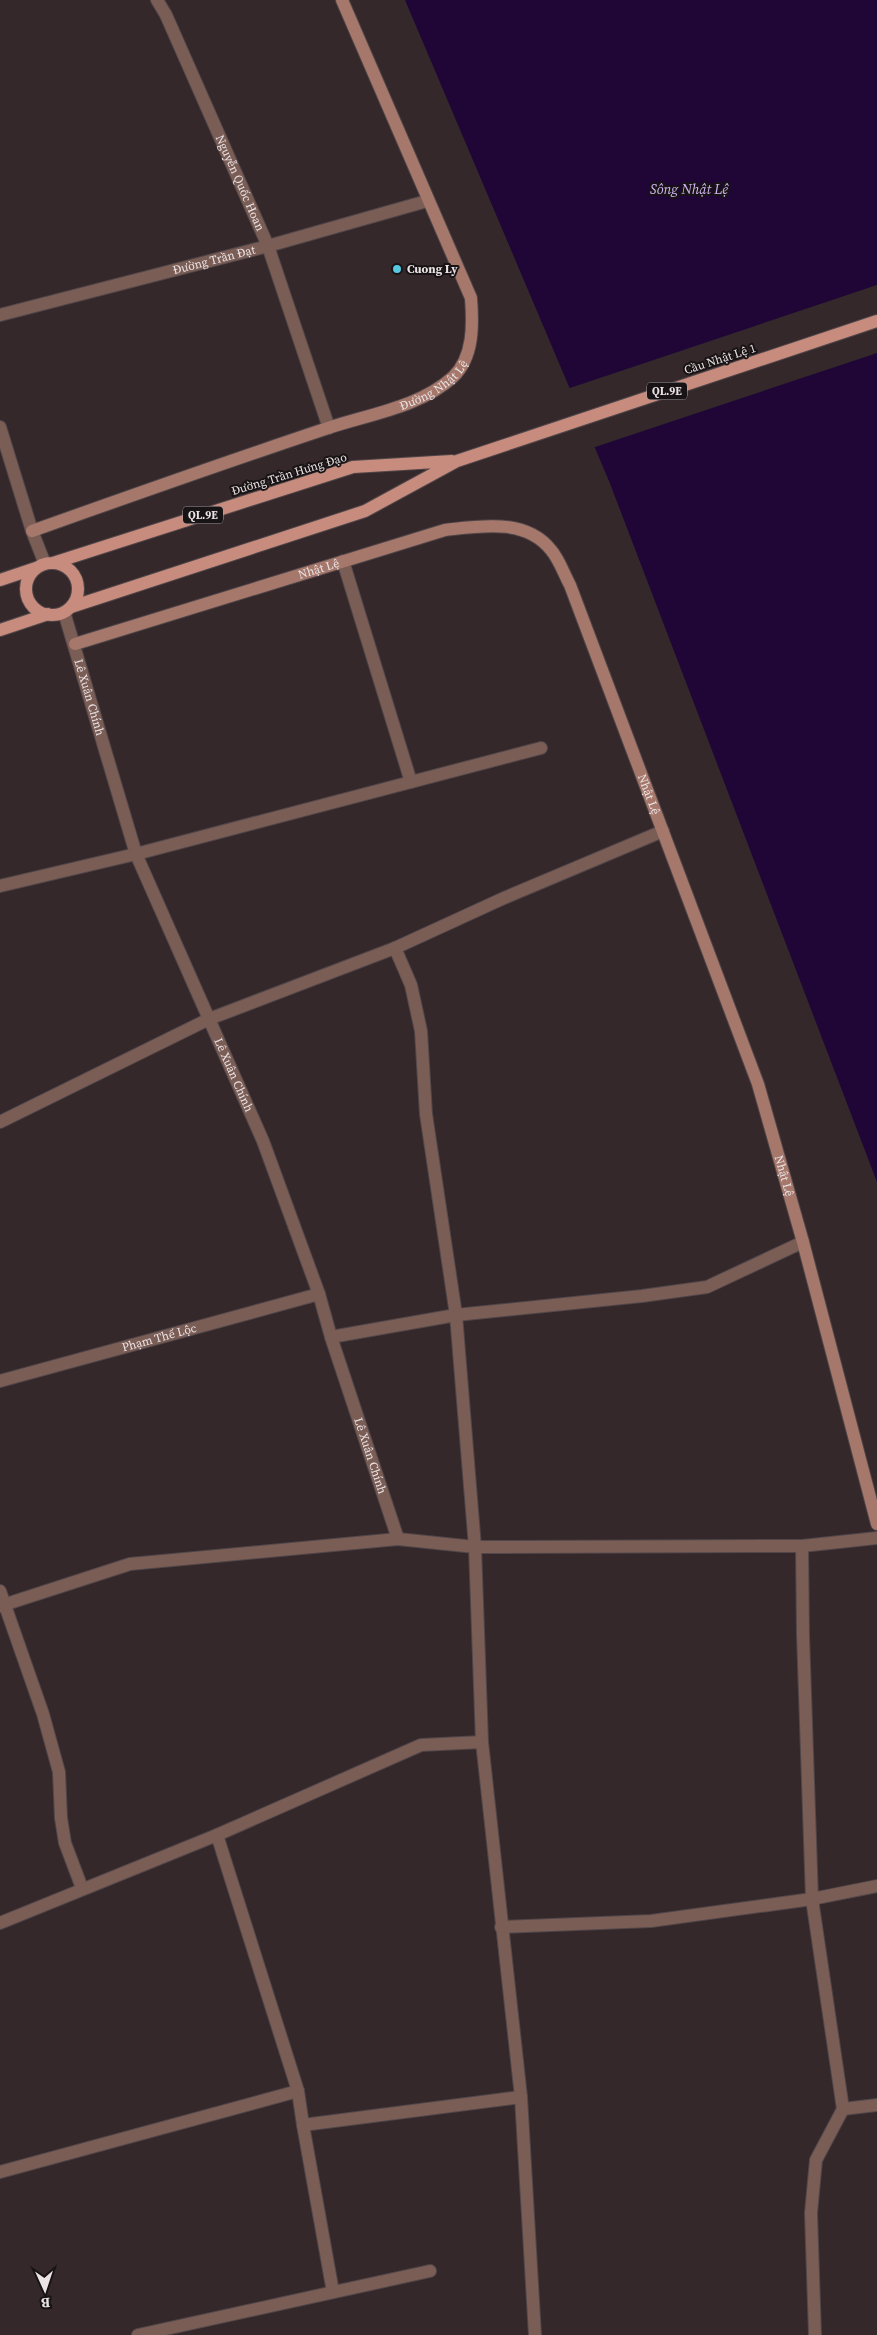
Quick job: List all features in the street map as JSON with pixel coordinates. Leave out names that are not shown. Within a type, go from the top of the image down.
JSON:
[{"type":"main road","name":"Cầu Nhật Lệ 1","points":[[457,461],[877,321]]},
{"type":"main road","name":"Đường Trần Hưng Đạo","points":[[0,580],[353,467],[457,461]]},
{"type":"main road","name":"QL.9E","points":[[67,609],[365,511],[457,461]]},
{"type":"main road","points":[[0,630],[67,609],[76,600],[78,584],[70,570],[45,565],[27,583],[29,600],[33,607],[48,614]]},
{"type":"street","name":"Nguyễn Quốc Hoan","points":[[157,0],[170,24],[268,246],[328,428]]},
{"type":"street","name":"Đường Nhật Lệ","points":[[32,530],[328,428],[425,397],[454,376],[467,355],[473,326],[471,298],[427,201],[342,0]]},
{"type":"street","name":"Đường Trần Đạt","points":[[0,316],[268,246],[427,201]]},
{"type":"street","points":[[0,427],[32,530],[45,565]]},
{"type":"street","name":"Nhật Lệ","points":[[75,644],[343,560],[454,529],[481,526],[510,527],[538,536],[552,551],[570,584],[758,1084],[803,1242],[877,1524]]},
{"type":"street","points":[[343,560],[411,782]]},
{"type":"street","name":"Lê Xuân Chính","points":[[67,609],[75,644],[136,854],[263,1141],[319,1294],[331,1337],[398,1539]]},
{"type":"street","points":[[0,886],[136,854],[541,748]]},
{"type":"street","points":[[0,1122],[209,1019],[395,948],[459,918],[662,831]]},
{"type":"street","points":[[395,948],[411,986],[421,1031],[426,1114],[456,1316],[475,1547],[482,1742],[521,2097],[535,2335]]},
{"type":"street","points":[[331,1337],[456,1316],[707,1287],[803,1242]]},
{"type":"street","name":"Phạm Thế Lộc","points":[[0,1381],[319,1294]]},
{"type":"street","points":[[2,1605],[130,1564],[398,1539],[475,1547],[802,1546],[877,1538]]},
{"type":"street","points":[[802,1546],[803,1635],[812,1899],[843,2109],[816,2160],[810,2214],[815,2335]]},
{"type":"street","points":[[0,1591],[2,1605],[42,1714],[60,1772],[61,1818],[65,1842],[82,1888]]},
{"type":"street","points":[[0,1923],[82,1888],[217,1835],[422,1745],[482,1742]]},
{"type":"street","points":[[217,1835],[298,2091],[334,2292]]},
{"type":"street","points":[[501,1927],[651,1921],[812,1899],[877,1886]]},
{"type":"street","points":[[0,2172],[298,2091]]},
{"type":"street","points":[[303,2125],[521,2097]]},
{"type":"street","points":[[843,2109],[877,2105]]},
{"type":"street","points":[[138,2335],[430,2271]]},
{"type":"water","name":"Sông Nhật Lệ","points":[[405,0],[877,0],[877,1182],[609,481]]},
{"type":"pier","points":[[877,285],[877,353],[592,448],[567,389]]},
{"type":"place","name":"Cuong Ly","points":[[397,269]]}]
